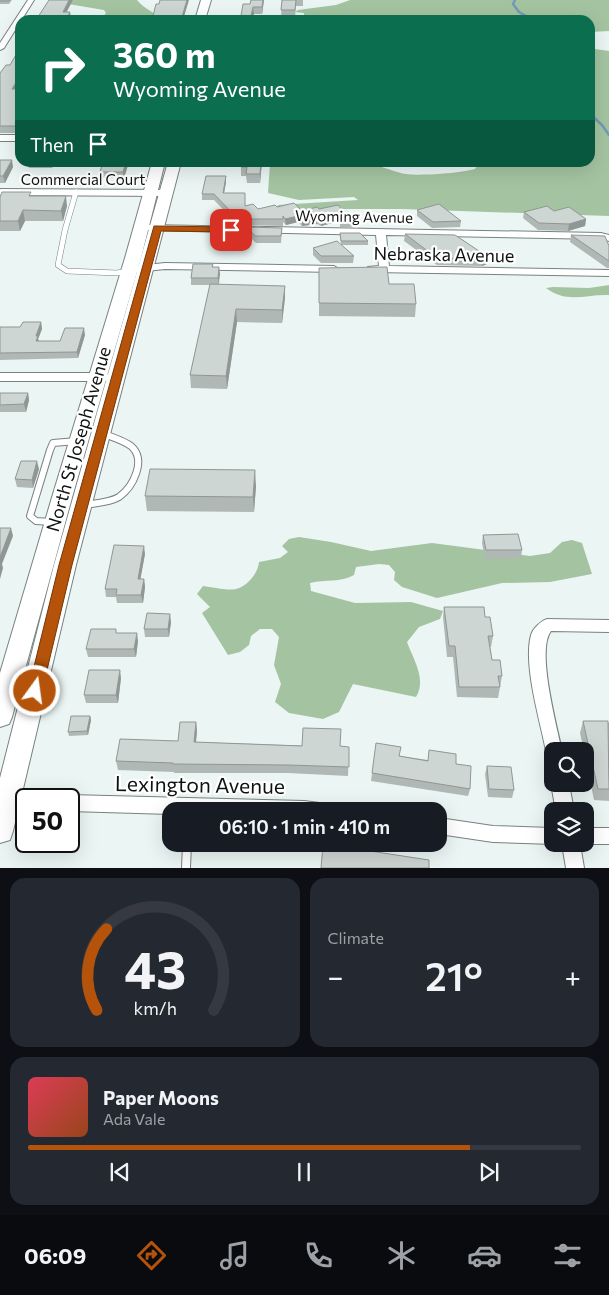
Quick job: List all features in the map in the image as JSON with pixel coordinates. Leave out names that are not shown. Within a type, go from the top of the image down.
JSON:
[{"type":"main road","points":[[202,15],[206,0]]},
{"type":"main road","name":"North St Joseph Avenue","points":[[0,717],[41,562],[54,522],[90,433],[118,376],[138,269],[158,193],[159,167]]},
{"type":"main road","name":"North St Joseph Avenue","points":[[158,193],[172,167]]},
{"type":"main road","name":"North St Joseph Avenue","points":[[0,830],[12,798],[65,565],[83,506],[96,377],[138,269]]},
{"type":"street","points":[[22,15],[32,0]]},
{"type":"street","points":[[0,48],[15,26]]},
{"type":"street","points":[[0,138],[15,138]]},
{"type":"street","name":"Commercial Court","points":[[0,192],[158,193]]},
{"type":"street","name":"Wyoming Avenue","points":[[149,228],[568,235],[609,238]]},
{"type":"street","points":[[381,232],[384,269]]},
{"type":"street","points":[[138,269],[165,266],[346,269]]},
{"type":"street","name":"Nebraska Avenue","points":[[364,269],[609,273]]},
{"type":"street","points":[[0,377],[118,376]]},
{"type":"street","points":[[552,742],[537,664],[538,635],[547,625],[609,626]]},
{"type":"street","name":"Lexington Avenue","points":[[80,804],[162,808]]},
{"type":"street","points":[[447,827],[493,834],[544,836]]},
{"type":"street","points":[[594,836],[609,836]]},
{"type":"street","points":[[572,852],[575,868]]},
{"type":"lane","points":[[76,192],[58,264],[67,271],[117,273],[138,269]]},
{"type":"lane","points":[[54,522],[36,521],[30,516],[53,444],[90,433],[132,447],[139,461],[137,471],[127,489],[117,498],[83,506]]},
{"type":"lane","points":[[186,868],[187,852]]},
{"type":"green space","points":[[137,0],[156,15],[104,15],[106,13],[104,10],[68,4],[69,1]]},
{"type":"green space","points":[[350,0],[609,0],[609,31],[595,32],[595,15],[304,15],[304,13],[295,12],[336,5]]},
{"type":"green space","points":[[595,49],[609,51],[609,216],[402,209],[277,209],[278,205],[358,200],[354,197],[299,200],[268,193],[270,167],[382,167],[416,175],[475,169],[476,167],[595,167]]},
{"type":"green space","points":[[609,285],[609,295],[576,297],[561,296],[546,288],[589,288]]},
{"type":"green space","points":[[299,537],[371,551],[432,543],[530,556],[550,553],[562,542],[572,540],[582,543],[592,574],[550,582],[502,583],[437,598],[402,587],[394,580],[395,572],[389,565],[379,564],[356,567],[354,575],[349,577],[310,583],[311,591],[355,603],[411,602],[443,611],[440,619],[419,627],[407,642],[420,676],[419,690],[416,697],[353,684],[339,712],[323,719],[289,713],[275,702],[281,684],[274,665],[279,637],[272,629],[260,629],[251,636],[249,645],[240,652],[228,655],[202,613],[210,607],[197,594],[203,586],[228,590],[245,585],[257,570],[259,562],[280,558],[288,552],[282,546],[289,539]]},
{"type":"building","points":[[49,0],[69,0],[63,12],[70,12],[68,15],[39,15]]},
{"type":"building","points":[[160,0],[187,0],[182,15],[153,15],[156,4],[159,4]]},
{"type":"building","points":[[251,0],[263,0],[262,7],[253,7],[251,15],[241,15],[243,4],[250,4]]},
{"type":"building","points":[[282,0],[296,0],[295,10],[281,10]]},
{"type":"building","points":[[15,56],[15,84],[12,89],[15,89],[15,126],[0,126],[0,73],[6,65],[10,65]]},
{"type":"building","points":[[0,160],[12,160],[3,176],[0,176]]},
{"type":"building","points":[[102,167],[124,167],[123,172],[100,172]]},
{"type":"building","points":[[247,167],[261,167],[260,174],[246,174]]},
{"type":"building","points":[[206,176],[226,176],[223,193],[245,193],[245,206],[253,204],[258,209],[294,203],[302,211],[338,205],[352,221],[340,220],[340,215],[321,220],[317,217],[302,220],[298,216],[285,219],[283,216],[283,219],[238,219],[214,194],[202,194]]},
{"type":"building","points":[[2,192],[31,192],[29,196],[66,196],[61,211],[23,210],[18,221],[0,221],[0,197]]},
{"type":"building","points":[[439,204],[461,221],[433,222],[417,210]]},
{"type":"building","points":[[547,206],[554,211],[569,207],[586,219],[569,224],[539,223],[524,212]]},
{"type":"building","points":[[247,227],[282,228],[281,236],[255,236]]},
{"type":"building","points":[[340,233],[360,233],[368,241],[341,241]]},
{"type":"building","points":[[405,234],[455,235],[488,257],[483,259],[437,258]]},
{"type":"building","points":[[571,235],[605,236],[609,246],[609,261]]},
{"type":"building","points":[[337,241],[354,256],[321,256],[313,248]]},
{"type":"building","points":[[193,264],[213,264],[212,267],[219,267],[218,278],[191,278]]},
{"type":"building","points":[[387,267],[389,284],[414,284],[416,304],[319,303],[319,268]]},
{"type":"building","points":[[210,284],[285,286],[282,310],[236,309],[226,376],[190,375]]},
{"type":"building","points":[[23,322],[41,322],[36,341],[60,341],[65,328],[84,328],[77,352],[0,353],[0,327],[20,327]]},
{"type":"building","points":[[0,393],[28,393],[24,404],[0,405]]},
{"type":"building","points":[[21,461],[37,461],[32,480],[15,479]]},
{"type":"building","points":[[150,469],[255,470],[253,497],[145,496]]},
{"type":"building","points":[[0,528],[11,528],[0,557]]},
{"type":"building","points":[[518,534],[522,550],[486,550],[483,535]]},
{"type":"building","points":[[114,545],[144,546],[138,579],[144,579],[141,595],[116,595],[117,589],[105,589]]},
{"type":"building","points":[[444,607],[484,607],[485,617],[490,617],[493,636],[488,636],[492,660],[500,660],[502,676],[498,676],[500,687],[459,687],[455,646],[449,646]]},
{"type":"building","points":[[147,613],[170,614],[168,629],[144,629]]},
{"type":"building","points":[[91,629],[116,629],[116,633],[137,633],[134,649],[86,649]]},
{"type":"building","points":[[89,670],[120,670],[116,695],[84,695]]},
{"type":"building","points":[[71,716],[90,716],[87,731],[68,732]]},
{"type":"building","points":[[583,721],[608,721],[609,789],[598,789],[594,771],[594,742],[588,742]]},
{"type":"building","points":[[180,722],[196,722],[194,742],[302,746],[303,728],[341,729],[340,746],[349,747],[349,767],[173,764],[116,761],[120,739],[178,741]]},
{"type":"building","points":[[376,743],[401,747],[399,756],[428,761],[429,750],[456,754],[456,764],[471,766],[470,789],[372,773]]},
{"type":"building","points":[[487,766],[511,767],[514,790],[489,789]]},
{"type":"building","points":[[322,852],[377,852],[429,860],[429,868],[321,868]]},
{"type":"waterway","points":[[515,0],[513,4],[519,12],[524,15]]},
{"type":"waterway","points":[[595,119],[609,135]]},
{"type":"route","points":[[35,691],[65,565],[78,525],[157,228],[231,230]]}]
